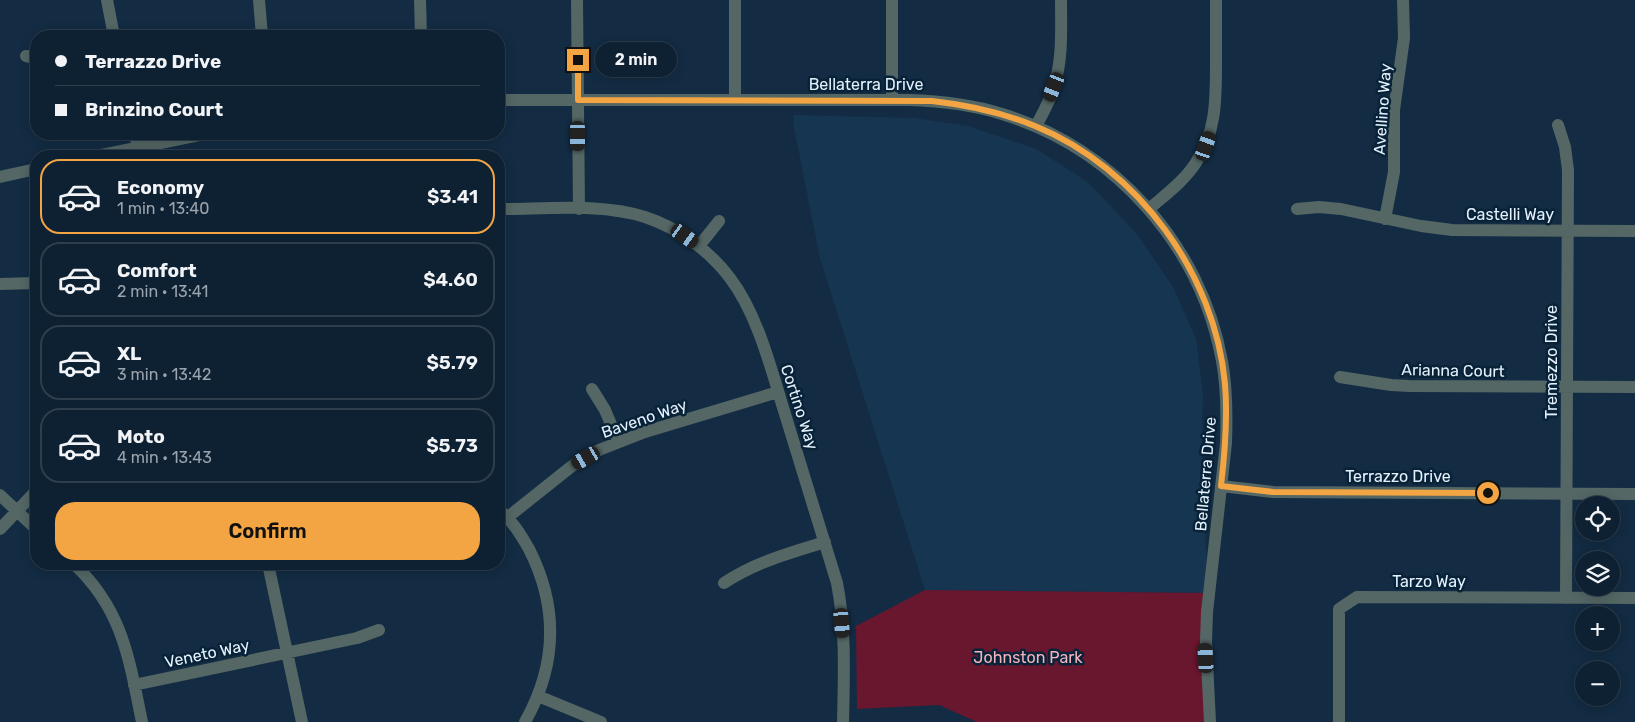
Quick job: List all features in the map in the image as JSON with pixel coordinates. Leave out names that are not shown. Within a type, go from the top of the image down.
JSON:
[{"type":"street","points":[[107,0],[113,30]]},
{"type":"street","points":[[259,0],[262,30]]},
{"type":"street","points":[[420,0],[421,30]]},
{"type":"street","points":[[577,0],[579,209]]},
{"type":"street","points":[[734,0],[735,100]]},
{"type":"street","points":[[892,0],[892,100]]},
{"type":"street","points":[[1036,126],[1051,95],[1060,64],[1062,48],[1061,0]]},
{"type":"street","points":[[1149,209],[1182,180],[1195,164],[1206,146],[1213,126],[1216,105],[1216,0]]},
{"type":"street","name":"Avellino Way","points":[[1385,219],[1394,172],[1396,95],[1404,38],[1404,0]]},
{"type":"street","name":"Bellaterra Drive","points":[[505,100],[892,100],[956,103],[1002,114],[1036,126],[1071,144],[1097,161],[1124,184],[1149,209],[1171,238],[1190,268],[1213,324],[1223,367],[1227,419],[1207,612],[1206,642],[1210,722]]},
{"type":"street","name":"Tremezzo Drive","points":[[1558,125],[1565,147],[1568,170],[1566,598]]},
{"type":"street","points":[[136,140],[138,148]]},
{"type":"street","points":[[128,150],[176,140]]},
{"type":"street","points":[[0,177],[30,170]]},
{"type":"street","name":"Castelli Way","points":[[1297,209],[1319,207],[1452,230],[1635,231]]},
{"type":"street","name":"Cortino Way","points":[[505,209],[618,211],[644,217],[685,236],[699,246],[730,277],[748,306],[778,392],[837,583],[844,640],[843,722]]},
{"type":"street","points":[[699,246],[719,221]]},
{"type":"street","points":[[0,284],[30,283]]},
{"type":"street","name":"Arianna Court","points":[[1340,377],[1409,386],[1635,388]]},
{"type":"street","points":[[592,389],[605,410],[618,441]]},
{"type":"street","name":"Baveno Way","points":[[505,512],[572,466],[618,441],[778,392]]},
{"type":"street","name":"Terrazzo Drive","points":[[1221,486],[1273,492],[1635,494]]},
{"type":"street","points":[[0,495],[30,523]]},
{"type":"street","points":[[0,528],[30,497]]},
{"type":"street","points":[[505,516],[523,539],[532,557],[543,583],[550,610],[549,653],[544,677],[538,696],[525,722]]},
{"type":"street","points":[[724,583],[742,571],[762,562],[824,542]]},
{"type":"street","points":[[79,570],[100,594],[114,616],[124,641],[142,722]]},
{"type":"street","points":[[269,570],[302,722]]},
{"type":"street","name":"Tarzo Way","points":[[1339,722],[1339,609],[1357,597],[1635,598]]},
{"type":"street","name":"Veneto Way","points":[[134,685],[357,638],[379,630]]},
{"type":"street","points":[[538,696],[601,722]]},
{"type":"shaded area","points":[[794,115],[914,118],[968,126],[1036,149],[1088,182],[1137,234],[1173,287],[1196,339],[1203,394],[1201,475],[1209,593],[925,590],[820,258],[794,127]]},
{"type":"green space","name":"Johnston Park","points":[[925,590],[1209,593],[1210,722],[977,722],[939,705],[857,709],[856,626]]},
{"type":"route","points":[[578,60],[578,100],[932,101],[956,103],[979,108],[1036,126],[1078,148],[1124,184],[1149,209],[1171,238],[1190,268],[1213,324],[1225,383],[1227,419],[1221,486],[1273,492],[1488,493]]}]
